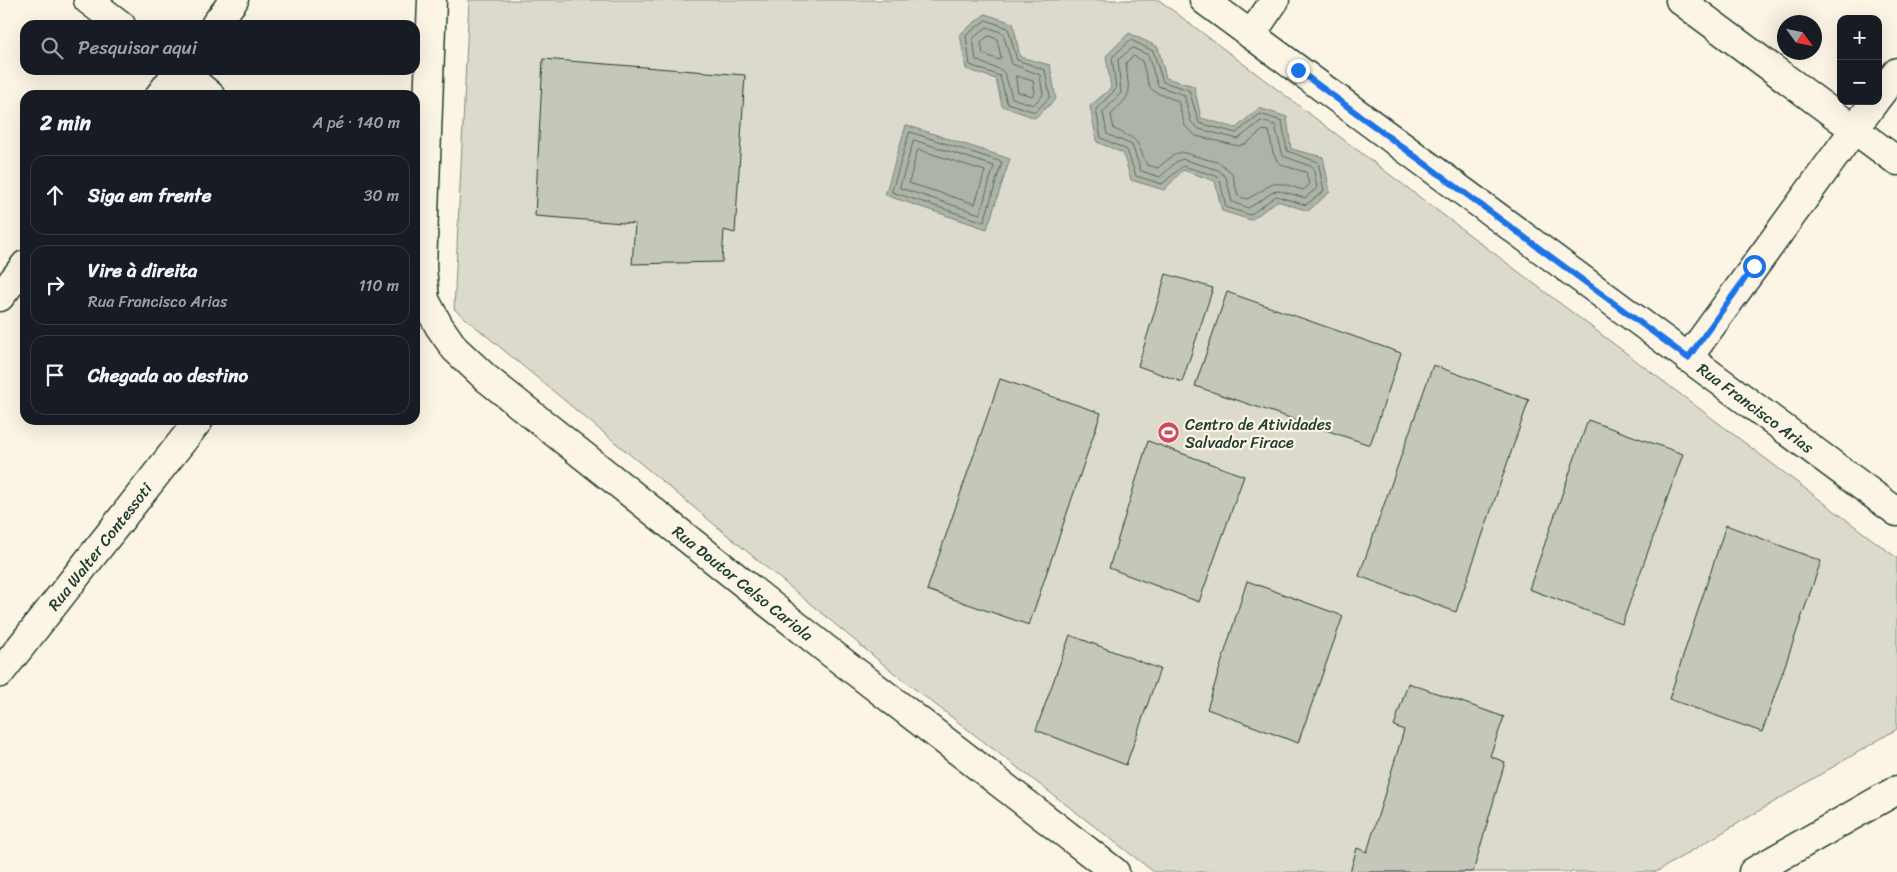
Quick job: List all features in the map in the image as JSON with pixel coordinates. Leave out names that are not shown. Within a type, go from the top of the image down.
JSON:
[{"type":"street","points":[[88,0],[114,20]]},
{"type":"street","points":[[219,20],[234,0]]},
{"type":"street","name":"Rua Doutor Celso Cariola","points":[[420,226],[432,0]]},
{"type":"street","name":"Rua Francisco Arias","points":[[1204,0],[1897,512]]},
{"type":"street","points":[[1251,35],[1275,0]]},
{"type":"street","points":[[1680,0],[1897,161]]},
{"type":"street","points":[[1882,92],[1897,72]]},
{"type":"street","points":[[164,90],[176,75]]},
{"type":"street","points":[[186,75],[204,90]]},
{"type":"street","points":[[1688,358],[1872,105]]},
{"type":"street","points":[[0,297],[20,271]]},
{"type":"street","name":"Rua Doutor Celso Cariola","points":[[420,274],[425,300],[439,326],[455,350],[486,378],[826,649],[1115,872]]},
{"type":"street","name":"Rua Walter Contessoti","points":[[0,673],[195,425]]},
{"type":"street","points":[[1753,872],[1897,790]]},
{"type":"shaded area","name":"Centro de Atividades Salvador Firace","points":[[469,0],[1159,0],[1897,558],[1897,729],[1656,872],[1154,872],[894,673],[454,309]]},
{"type":"water","points":[[985,14],[1013,23],[1020,57],[1050,65],[1056,99],[1035,118],[1002,106],[996,79],[966,69],[960,34]]},
{"type":"water","points":[[1129,33],[1158,47],[1166,78],[1194,86],[1201,118],[1236,128],[1259,108],[1287,117],[1291,149],[1323,157],[1330,192],[1308,211],[1277,201],[1251,220],[1222,211],[1215,181],[1183,170],[1164,190],[1131,180],[1123,153],[1097,142],[1090,106],[1111,88],[1106,56]]},
{"type":"water","points":[[906,125],[1010,159],[987,229],[885,195]]},
{"type":"building","points":[[543,59],[745,75],[735,233],[724,230],[722,262],[632,264],[635,224],[535,216]]},
{"type":"building","points":[[1166,274],[1213,288],[1182,382],[1138,366]]},
{"type":"building","points":[[1227,292],[1401,353],[1370,445],[1195,386]]},
{"type":"building","points":[[1433,365],[1529,400],[1456,612],[1359,576]]},
{"type":"building","points":[[1000,379],[1101,413],[1029,625],[927,590]]},
{"type":"building","points":[[1588,420],[1683,454],[1622,624],[1529,589]]},
{"type":"building","points":[[1148,441],[1244,476],[1199,602],[1109,568]]},
{"type":"building","points":[[1726,525],[1821,561],[1762,732],[1669,699]]},
{"type":"building","points":[[1247,581],[1343,616],[1298,743],[1207,709]]},
{"type":"building","points":[[1070,635],[1160,669],[1126,765],[1036,730]]},
{"type":"building","points":[[1408,683],[1504,717],[1490,756],[1505,762],[1473,872],[1350,872],[1357,848],[1367,852],[1404,730],[1394,726]]},
{"type":"place","name":"Centro de Atividades Salvador Firace","points":[[1169,433]]},
{"type":"route","points":[[1298,70],[1688,358],[1754,266]]}]
